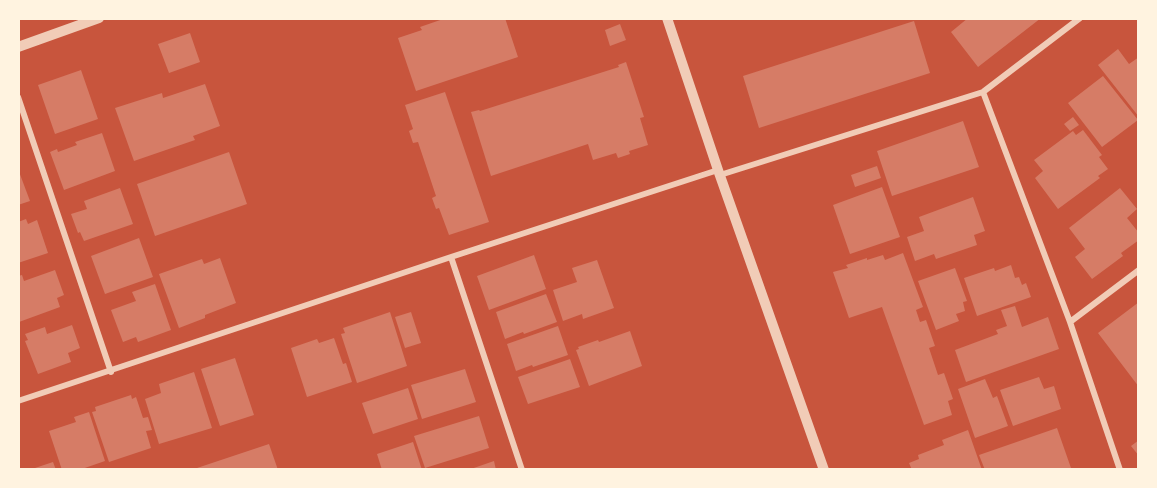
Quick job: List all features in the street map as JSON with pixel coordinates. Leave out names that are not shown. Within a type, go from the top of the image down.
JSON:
[{"type":"street","points":[[18,47],[99,18]]},
{"type":"street","points":[[667,18],[824,470]]},
{"type":"street","points":[[18,401],[111,372],[451,257],[983,92],[1080,18]]},
{"type":"street","points":[[983,92],[1070,322],[1120,470]]},
{"type":"street","points":[[18,97],[111,372]]},
{"type":"street","points":[[451,257],[522,470]]},
{"type":"street","points":[[1070,322],[1139,270]]},
{"type":"building","points":[[446,18],[505,18],[518,57],[416,91],[398,38],[422,30],[420,27]]},
{"type":"building","points":[[968,18],[1041,18],[978,67],[951,32]]},
{"type":"building","points":[[914,21],[930,73],[759,128],[743,76]]},
{"type":"building","points":[[620,24],[626,40],[610,46],[605,30]]},
{"type":"building","points":[[190,33],[200,62],[169,73],[158,44]]},
{"type":"building","points":[[1118,49],[1129,64],[1139,57],[1139,117],[1098,65]]},
{"type":"building","points":[[626,62],[644,117],[640,118],[648,145],[629,151],[630,154],[618,158],[616,153],[593,160],[588,144],[491,176],[471,112],[619,67],[618,65]]},
{"type":"building","points":[[81,70],[98,119],[55,134],[38,85]]},
{"type":"building","points":[[1103,76],[1138,120],[1102,147],[1068,103]]},
{"type":"building","points":[[205,84],[220,126],[193,136],[195,140],[134,161],[115,108],[162,93],[163,98]]},
{"type":"building","points":[[445,92],[489,222],[449,235],[439,208],[436,209],[432,198],[436,196],[418,142],[413,143],[409,131],[413,129],[405,105]]},
{"type":"building","points":[[1073,117],[1079,125],[1070,131],[1064,124]]},
{"type":"building","points":[[963,121],[979,167],[892,196],[877,151]]},
{"type":"building","points":[[1083,130],[1102,155],[1099,157],[1108,169],[1098,176],[1100,178],[1058,209],[1035,178],[1043,171],[1034,160],[1073,131],[1076,135]]},
{"type":"building","points":[[102,133],[115,171],[64,190],[50,152],[57,149],[58,152],[77,145],[75,142]]},
{"type":"building","points":[[229,152],[247,204],[155,236],[137,184]]},
{"type":"building","points":[[877,166],[881,178],[855,187],[851,175]]},
{"type":"building","points":[[18,169],[30,201],[18,205]]},
{"type":"building","points":[[882,187],[900,237],[850,254],[833,205]]},
{"type":"building","points":[[120,188],[133,224],[84,241],[80,232],[78,233],[71,214],[87,209],[84,201]]},
{"type":"building","points":[[1120,188],[1137,209],[1127,218],[1139,233],[1139,240],[1121,253],[1123,256],[1092,279],[1075,257],[1085,249],[1069,228]]},
{"type":"building","points":[[973,197],[985,231],[974,235],[977,245],[936,259],[934,254],[915,261],[907,237],[924,231],[919,217]]},
{"type":"building","points":[[26,219],[28,224],[37,220],[48,253],[18,263],[18,222]]},
{"type":"building","points":[[139,238],[153,277],[105,294],[91,256]]},
{"type":"building","points":[[903,253],[923,307],[916,310],[920,322],[926,320],[935,346],[929,348],[938,375],[944,373],[953,399],[948,401],[952,415],[924,425],[882,307],[849,318],[833,272],[848,268],[846,265],[867,258],[867,260],[883,255],[885,260]]},
{"type":"building","points":[[534,255],[546,289],[489,310],[477,276]]},
{"type":"building","points":[[220,258],[236,303],[179,328],[159,274],[202,259],[204,264]]},
{"type":"building","points":[[597,260],[614,308],[583,319],[582,314],[563,321],[553,290],[577,282],[572,268]]},
{"type":"building","points":[[1011,265],[1015,278],[1019,277],[1022,285],[1026,283],[1031,297],[977,316],[964,278]]},
{"type":"building","points":[[955,268],[967,301],[963,302],[965,311],[956,314],[959,321],[936,330],[918,281]]},
{"type":"building","points":[[55,270],[64,295],[57,298],[60,307],[19,322],[18,276],[22,275],[24,281]]},
{"type":"building","points":[[155,284],[171,330],[138,342],[136,337],[123,342],[111,310],[136,301],[132,292]]},
{"type":"building","points":[[546,294],[557,322],[505,339],[496,312]]},
{"type":"building","points":[[1139,302],[1139,387],[1098,333]]},
{"type":"building","points":[[1015,306],[1022,327],[1048,317],[1059,349],[966,382],[955,350],[998,334],[996,330],[1007,326],[1001,310]]},
{"type":"building","points":[[390,312],[407,366],[357,383],[341,334],[345,333],[343,328]]},
{"type":"building","points":[[411,312],[421,343],[405,348],[395,317]]},
{"type":"building","points":[[72,325],[80,348],[68,353],[71,362],[38,374],[25,341],[28,340],[25,334],[45,327],[47,334]]},
{"type":"building","points":[[558,326],[568,355],[516,371],[507,344]]},
{"type":"building","points":[[630,331],[642,366],[589,386],[576,350],[579,349],[578,347]]},
{"type":"building","points":[[334,338],[352,382],[307,397],[291,348],[317,339],[319,343]]},
{"type":"building","points":[[235,358],[254,415],[220,426],[201,369]]},
{"type":"building","points":[[570,359],[580,387],[528,404],[518,377]]},
{"type":"building","points":[[465,369],[476,402],[422,419],[411,385]]},
{"type":"building","points":[[194,372],[212,428],[159,444],[145,399],[161,393],[159,384]]},
{"type":"building","points":[[1039,377],[1044,389],[1054,386],[1061,409],[1013,426],[1000,390]]},
{"type":"building","points":[[985,379],[993,398],[997,396],[1008,426],[975,438],[958,389]]},
{"type":"building","points":[[408,388],[418,419],[373,434],[362,403]]},
{"type":"building","points":[[131,395],[132,399],[136,397],[143,418],[148,417],[152,430],[146,431],[151,448],[109,462],[92,412],[96,411],[95,407]]},
{"type":"building","points":[[89,412],[105,461],[79,470],[70,468],[62,470],[49,431],[76,422],[74,417]]},
{"type":"building","points":[[479,416],[489,448],[425,468],[414,436]]},
{"type":"building","points":[[1057,428],[1071,468],[1066,470],[985,470],[979,455]]},
{"type":"building","points":[[968,430],[982,470],[912,470],[909,463],[919,459],[918,455],[944,445],[942,440]]},
{"type":"building","points":[[1139,440],[1139,456],[1131,446]]},
{"type":"building","points":[[413,442],[422,470],[382,470],[377,454]]},
{"type":"building","points":[[269,444],[278,470],[191,470]]},
{"type":"building","points":[[494,461],[496,470],[468,470]]},
{"type":"building","points":[[53,462],[56,470],[29,470]]}]
